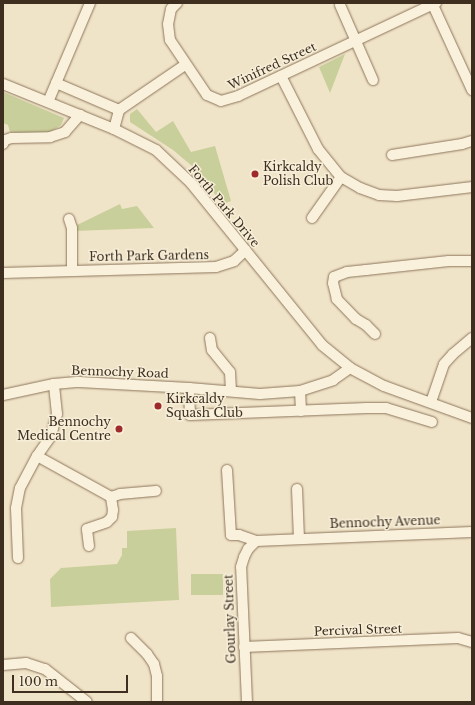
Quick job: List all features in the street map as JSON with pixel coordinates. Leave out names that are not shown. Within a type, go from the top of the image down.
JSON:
[{"type":"street","points":[[48,102],[90,3]]},
{"type":"street","name":"Winifred Street","points":[[178,3],[171,9],[168,24],[170,40],[185,65],[207,95],[220,101],[238,96],[434,4]]},
{"type":"street","points":[[434,4],[472,90]]},
{"type":"street","points":[[340,5],[373,80]]},
{"type":"street","points":[[114,129],[119,110],[185,65]]},
{"type":"street","points":[[281,76],[318,149],[342,177],[360,188],[379,195],[397,196],[472,186]]},
{"type":"street","points":[[56,83],[119,110]]},
{"type":"street","name":"Forth Park Drive","points":[[3,84],[114,129],[156,150],[191,183],[322,345],[350,368]]},
{"type":"street","points":[[3,144],[5,140],[11,138],[50,137],[64,132],[80,115]]},
{"type":"street","points":[[392,155],[462,144],[472,141]]},
{"type":"street","points":[[312,218],[342,177]]},
{"type":"street","name":"Forth Park Gardens","points":[[70,219],[72,228],[72,270]]},
{"type":"street","name":"Forth Park Gardens","points":[[3,273],[216,267],[234,261],[246,250]]},
{"type":"street","points":[[375,334],[366,325],[356,319],[337,299],[333,283],[334,277],[347,272],[449,261],[472,260]]},
{"type":"street","points":[[210,338],[212,350],[230,372],[231,391]]},
{"type":"street","points":[[431,402],[444,364],[453,354],[472,338]]},
{"type":"street","points":[[350,368],[384,386],[472,418]]},
{"type":"street","name":"Bennochy Road","points":[[3,395],[54,384],[78,382],[189,388],[260,394],[300,391],[333,380],[350,368]]},
{"type":"street","points":[[18,558],[16,508],[20,488],[37,456],[51,436],[57,414],[54,384]]},
{"type":"street","points":[[189,388],[190,415],[386,408],[432,422]]},
{"type":"street","points":[[300,391],[301,411]]},
{"type":"street","points":[[37,456],[111,497],[120,494],[156,491]]},
{"type":"street","name":"Bennochy Avenue","points":[[227,470],[232,538],[239,535],[256,540],[472,532]]},
{"type":"street","points":[[297,489],[299,539]]},
{"type":"street","points":[[89,546],[87,529],[107,522],[112,516],[113,510],[111,497]]},
{"type":"street","name":"Gourlay Street","points":[[247,702],[241,567],[244,557],[256,540]]},
{"type":"street","points":[[131,638],[147,654],[154,664],[157,702]]},
{"type":"street","name":"Percival Street","points":[[244,647],[458,638],[472,642]]},
{"type":"street","points":[[3,665],[26,663],[45,669],[87,702]]},
{"type":"green space","points":[[345,54],[330,93],[319,67]]},
{"type":"green space","points":[[3,92],[64,118],[61,125],[50,132],[10,132],[8,125],[3,123]]},
{"type":"green space","points":[[137,109],[156,132],[173,121],[191,152],[215,146],[231,201],[223,204],[192,166],[173,150],[130,122],[130,114]]},
{"type":"green space","points":[[120,204],[122,209],[137,206],[154,228],[74,231],[73,227]]},
{"type":"green space","points":[[176,528],[179,600],[51,607],[50,579],[61,568],[117,564],[122,555],[122,548],[127,548],[127,531]]},
{"type":"green space","points":[[191,574],[223,574],[223,595],[191,595]]},
{"type":"place","name":"Kirkcaldy Polish Club","points":[[255,174]]},
{"type":"place","name":"Kirkcaldy Squash Club","points":[[158,406]]},
{"type":"place","name":"Bennochy Medical Centre","points":[[119,429]]}]
